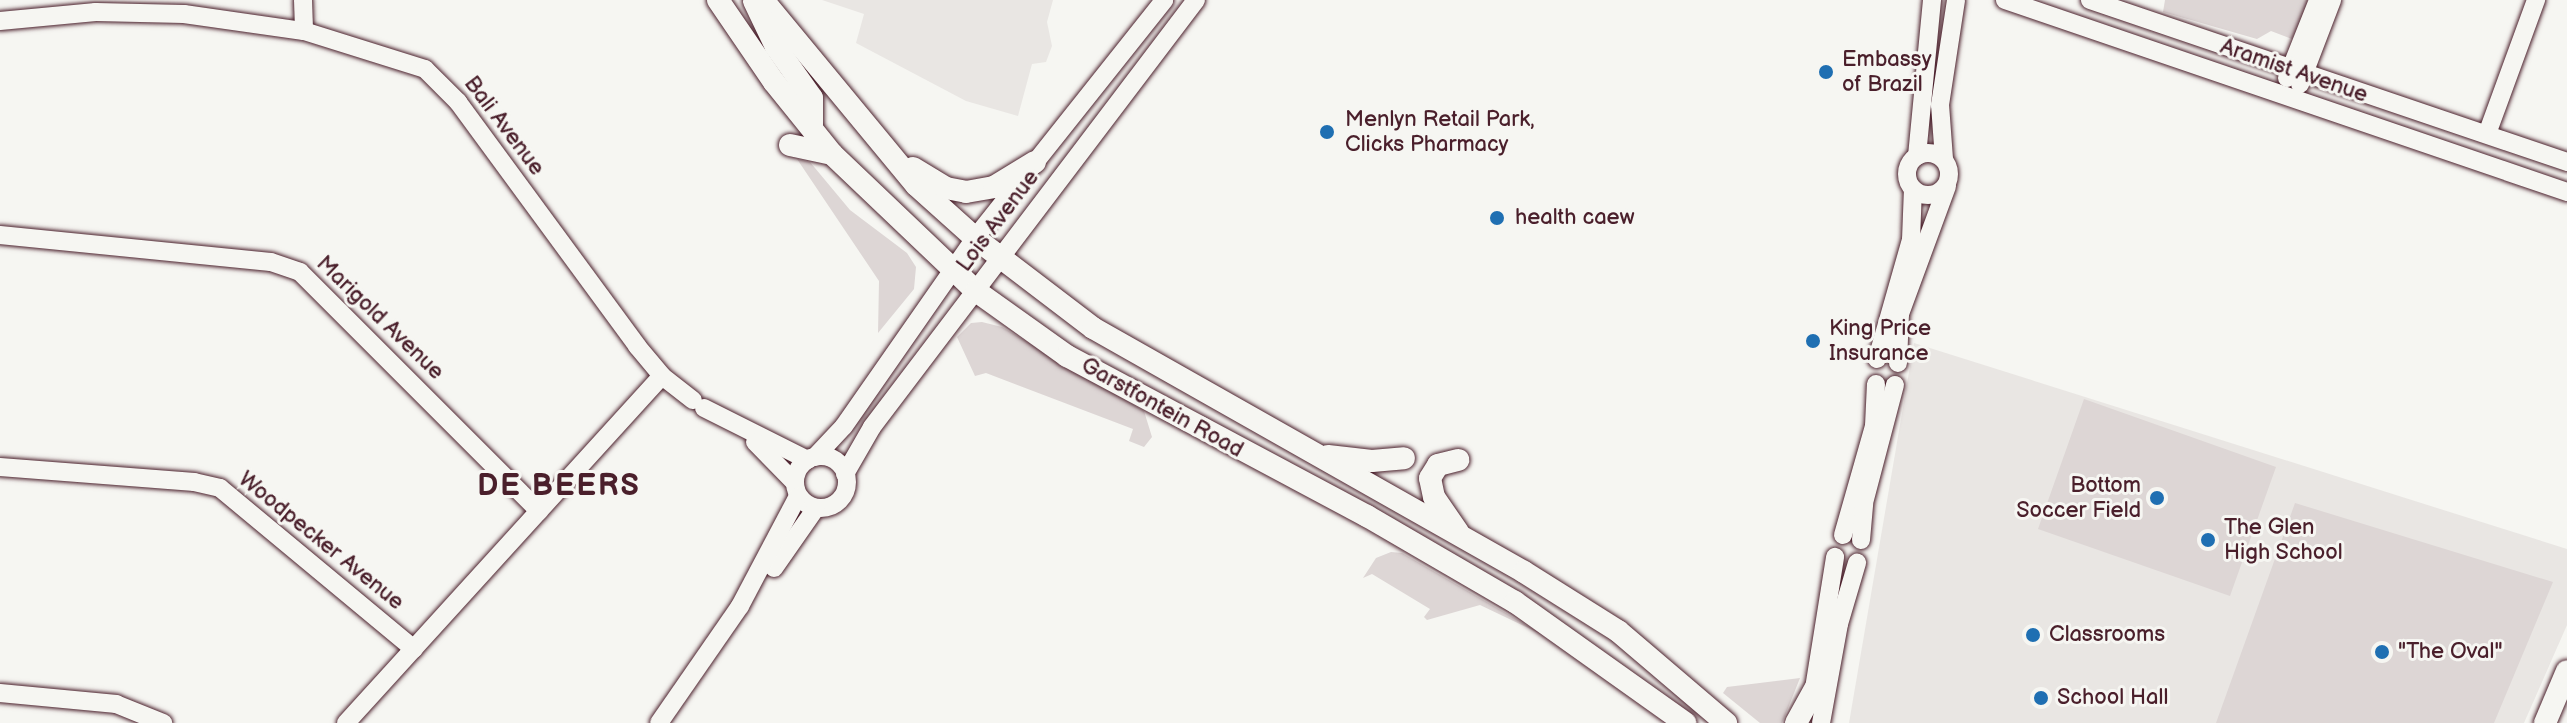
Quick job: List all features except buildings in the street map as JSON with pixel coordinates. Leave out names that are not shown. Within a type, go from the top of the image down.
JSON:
[{"type":"main road","name":"Garstfontein Road","points":[[718,0],[832,154],[976,291],[1067,356],[1377,521],[1515,602],[1685,723]]},
{"type":"main road","points":[[753,0],[776,47],[812,98],[812,128]]},
{"type":"main road","name":"Garstfontein Road","points":[[763,0],[882,147],[975,238],[1093,328],[1461,537],[1618,631],[1720,718],[1739,723]]},
{"type":"main road","points":[[790,145],[832,154]]},
{"type":"main road","points":[[882,147],[929,180],[966,192],[994,187],[1035,162]]},
{"type":"main road","points":[[1315,454],[1372,461],[1404,458]]},
{"type":"main road","points":[[1458,460],[1438,465],[1430,478],[1434,497],[1461,537]]},
{"type":"main road","points":[[2545,723],[2567,671]]},
{"type":"main road","points":[[1796,723],[1815,689]]},
{"type":"street","points":[[303,0],[304,31]]},
{"type":"street","name":"Lois Avenue","points":[[811,459],[838,434],[975,238],[1164,0]]},
{"type":"street","name":"Lois Avenue","points":[[845,474],[872,427],[1196,0]]},
{"type":"street","points":[[1885,385],[1870,370],[1877,359],[1911,240],[1913,189],[1907,172],[1917,156],[1932,0]]},
{"type":"street","points":[[1806,723],[1815,689],[1835,542],[1843,535],[1885,385],[1901,377],[1898,363],[1900,314],[1950,177],[1944,159],[1940,105],[1956,0]]},
{"type":"street","name":"Aramist Avenue","points":[[2005,0],[2288,94],[2567,192]]},
{"type":"street","name":"Aramist Avenue","points":[[2090,0],[2567,162]]},
{"type":"street","points":[[2298,70],[2318,0]]},
{"type":"street","points":[[2288,94],[2332,0]]},
{"type":"street","points":[[2487,134],[2536,0]]},
{"type":"street","name":"Bali Avenue","points":[[0,21],[154,13],[304,31],[412,64],[441,81],[662,376],[744,432],[811,459]]},
{"type":"street","points":[[1917,156],[1936,154],[1944,159]]},
{"type":"street","points":[[1913,189],[1931,196],[1947,186]]},
{"type":"street","name":"Marigold Avenue","points":[[0,235],[293,268],[328,296],[539,511]]},
{"type":"street","points":[[1877,359],[1888,357],[1898,363]]},
{"type":"street","points":[[346,723],[662,376]]},
{"type":"street","points":[[1821,723],[1839,624],[1857,563],[1865,550],[1861,540],[1865,500],[1885,385]]},
{"type":"street","name":"Bali Avenue","points":[[744,432],[796,489]]},
{"type":"street","points":[[659,723],[677,692],[771,560],[816,508],[838,502],[846,488],[845,474],[837,462],[811,459],[796,489],[771,560]]},
{"type":"street","name":"Woodpecker Avenue","points":[[0,467],[194,482],[220,488],[414,649]]},
{"type":"street","points":[[796,489],[816,508]]},
{"type":"street","points":[[1843,535],[1861,540]]},
{"type":"street","points":[[1835,557],[1847,565],[1857,563]]},
{"type":"street","points":[[646,723],[677,692]]},
{"type":"street","points":[[0,693],[116,704],[163,723]]},
{"type":"shaded area","points":[[822,0],[1053,0],[1047,22],[1052,46],[1046,62],[1032,64],[1018,116],[966,101],[856,43],[864,14]]},
{"type":"shaded area","points":[[2165,0],[2307,0],[2307,7],[2292,39],[2271,31],[2257,39],[2163,12]]},
{"type":"shaded area","points":[[797,159],[810,162],[850,210],[907,253],[916,267],[914,289],[878,333],[879,281]]},
{"type":"shaded area","points":[[971,323],[1002,327],[1144,411],[1152,437],[1144,447],[1129,441],[1133,429],[986,373],[975,376],[957,337]]},
{"type":"shaded area","name":"The Glen High School","points":[[1914,343],[2567,549],[2567,625],[2524,723],[1849,723]]},
{"type":"shaded area","name":"Bottom Soccer Field","points":[[2084,399],[2276,467],[2230,596],[2038,529]]},
{"type":"shaded area","name":"\"The Oval\"","points":[[2295,503],[2553,582],[2494,723],[2216,723]]},
{"type":"shaded area","points":[[1391,552],[1402,553],[1547,637],[1480,605],[1427,620],[1424,617],[1430,609],[1372,574],[1363,578],[1376,558]]},
{"type":"shaded area","points":[[1800,678],[1782,723],[1760,723],[1723,693],[1727,687]]},
{"type":"place","name":"Embassy of Brazil","points":[[1826,72]]},
{"type":"place","name":"Menlyn Retail Park, Clicks Pharmacy","points":[[1327,132]]},
{"type":"place","name":"health caew","points":[[1497,218]]},
{"type":"place","name":"King Price Insurance","points":[[1813,341]]},
{"type":"place","name":"Bottom Soccer Field","points":[[2157,498]]},
{"type":"place","name":"The Glen High School","points":[[2208,540]]},
{"type":"place","name":"Classrooms","points":[[2033,635]]},
{"type":"place","name":"\"The Oval\"","points":[[2382,652]]},
{"type":"place","name":"School Hall","points":[[2041,698]]},
{"type":"district","name":"DE BEERS","points":[[559,486]]}]
